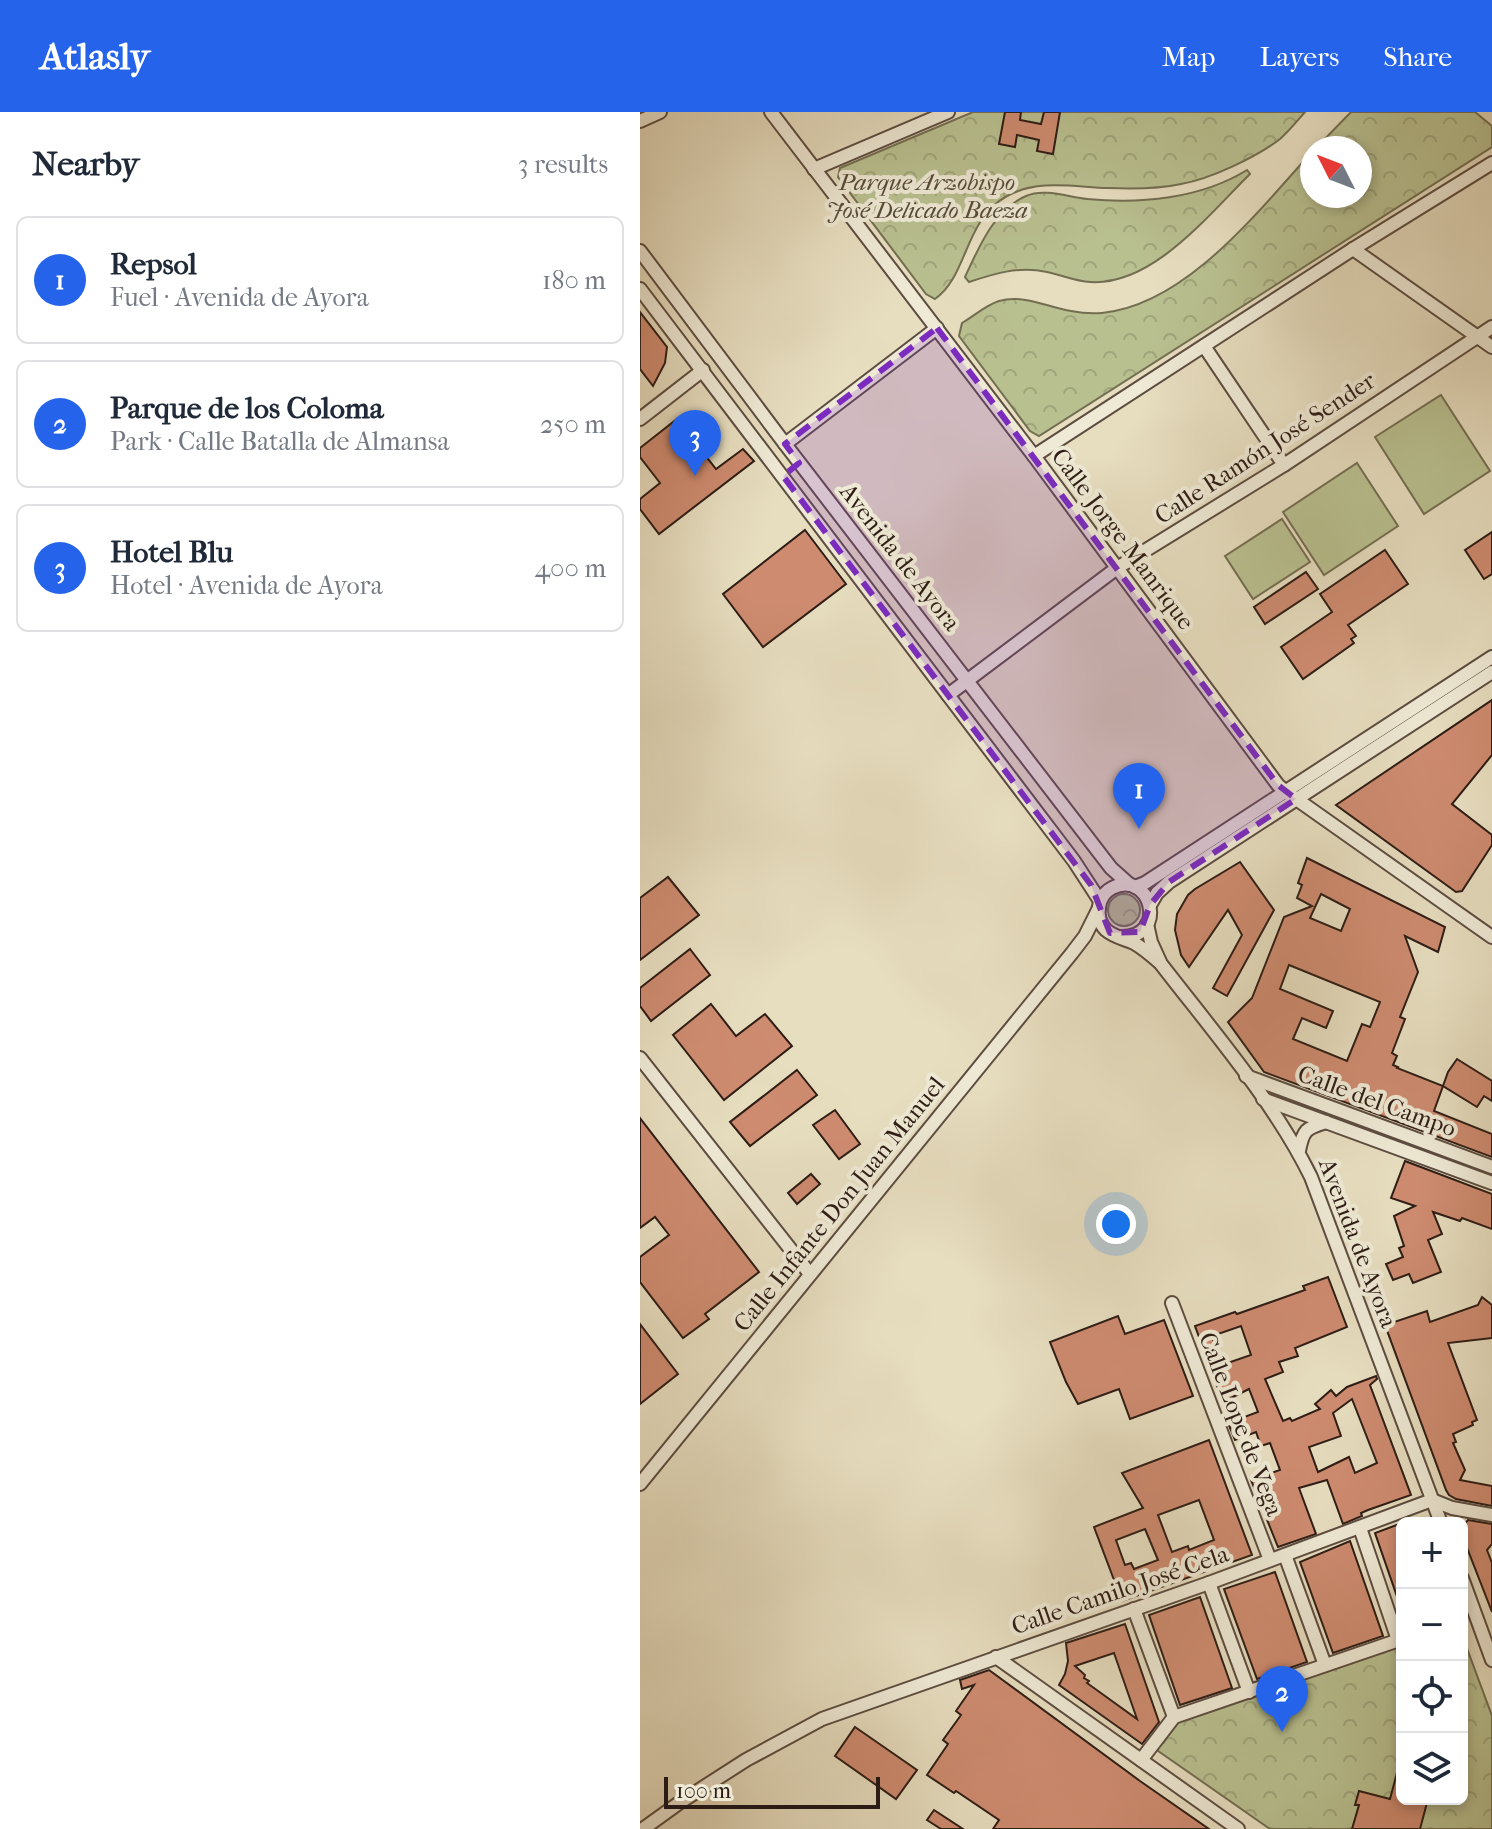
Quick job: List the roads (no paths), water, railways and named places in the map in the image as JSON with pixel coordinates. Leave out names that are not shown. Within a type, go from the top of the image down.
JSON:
[{"type":"street","points":[[640,121],[660,112]]},
{"type":"street","name":"Calle Jorge Manrique","points":[[771,112],[1290,795],[1492,937]]},
{"type":"street","points":[[814,169],[948,112]]},
{"type":"street","points":[[1034,456],[1353,249],[1492,163]]},
{"type":"street","points":[[1353,249],[1492,347]]},
{"type":"street","name":"Avenida de Ayora","points":[[640,251],[1111,868],[1132,886]]},
{"type":"street","name":"Avenida de Ayora","points":[[640,289],[1074,861],[1099,904]]},
{"type":"street","name":"Calle Ramón José Sender","points":[[948,695],[1117,568],[1284,465],[1492,327]]},
{"type":"street","points":[[785,444],[937,328]]},
{"type":"street","points":[[1204,346],[1284,465]]},
{"type":"street","points":[[640,419],[703,370]]},
{"type":"street","points":[[758,442],[774,430]]},
{"type":"street","points":[[783,476],[799,463]]},
{"type":"street","points":[[1132,886],[1146,896],[1150,916],[1147,924],[1135,935],[1115,935],[1100,922],[1099,904],[1113,887],[1145,883],[1488,673],[1492,657]]},
{"type":"street","points":[[1150,905],[1169,882],[1290,795]]},
{"type":"street","name":"Calle Infante Don Juan Manuel","points":[[640,1484],[1072,953],[1085,936],[1099,904]]},
{"type":"street","name":"Avenida de Ayora","points":[[1147,924],[1161,964],[1299,1151],[1322,1203],[1439,1517]]},
{"type":"street","name":"Avenida de Ayora","points":[[1115,935],[1138,945],[1161,964]]},
{"type":"street","name":"Calle Infante Don Juan Manuel","points":[[1072,953],[1087,941],[1115,935]]},
{"type":"street","points":[[640,1058],[810,1274]]},
{"type":"street","name":"Calle del Campo","points":[[1246,1076],[1492,1167]]},
{"type":"street","name":"Calle del Campo","points":[[1263,1099],[1492,1183]]},
{"type":"street","name":"Calle del Campo","points":[[1299,1151],[1307,1129],[1326,1122]]},
{"type":"street","name":"Calle Lope de Vega","points":[[1172,1303],[1270,1560]]},
{"type":"street","points":[[1432,1500],[1452,1508],[1492,1515]]},
{"type":"street","name":"Calle Camilo José Cela","points":[[643,1829],[734,1766],[822,1719],[1209,1583],[1432,1500]]},
{"type":"street","points":[[1360,1528],[1396,1629]]},
{"type":"street","points":[[1285,1555],[1325,1665]]},
{"type":"street","points":[[1209,1583],[1249,1692]]},
{"type":"street","points":[[1466,1589],[1492,1660]]},
{"type":"street","points":[[1134,1609],[1174,1717]]},
{"type":"street","points":[[1468,1615],[1476,1613]]},
{"type":"street","points":[[1141,1760],[1174,1717],[1396,1641]]},
{"type":"street","points":[[996,1657],[1238,1829]]},
{"type":"place","name":"Hotel Blu","points":[[695,476]]},
{"type":"place","name":"Repsol","points":[[1139,829]]},
{"type":"place","name":"Parque de los Coloma","points":[[1282,1732]]},
{"type":"park label","name":"Parque Arzobispo José Delicado Baeza","points":[[927,196]]}]
